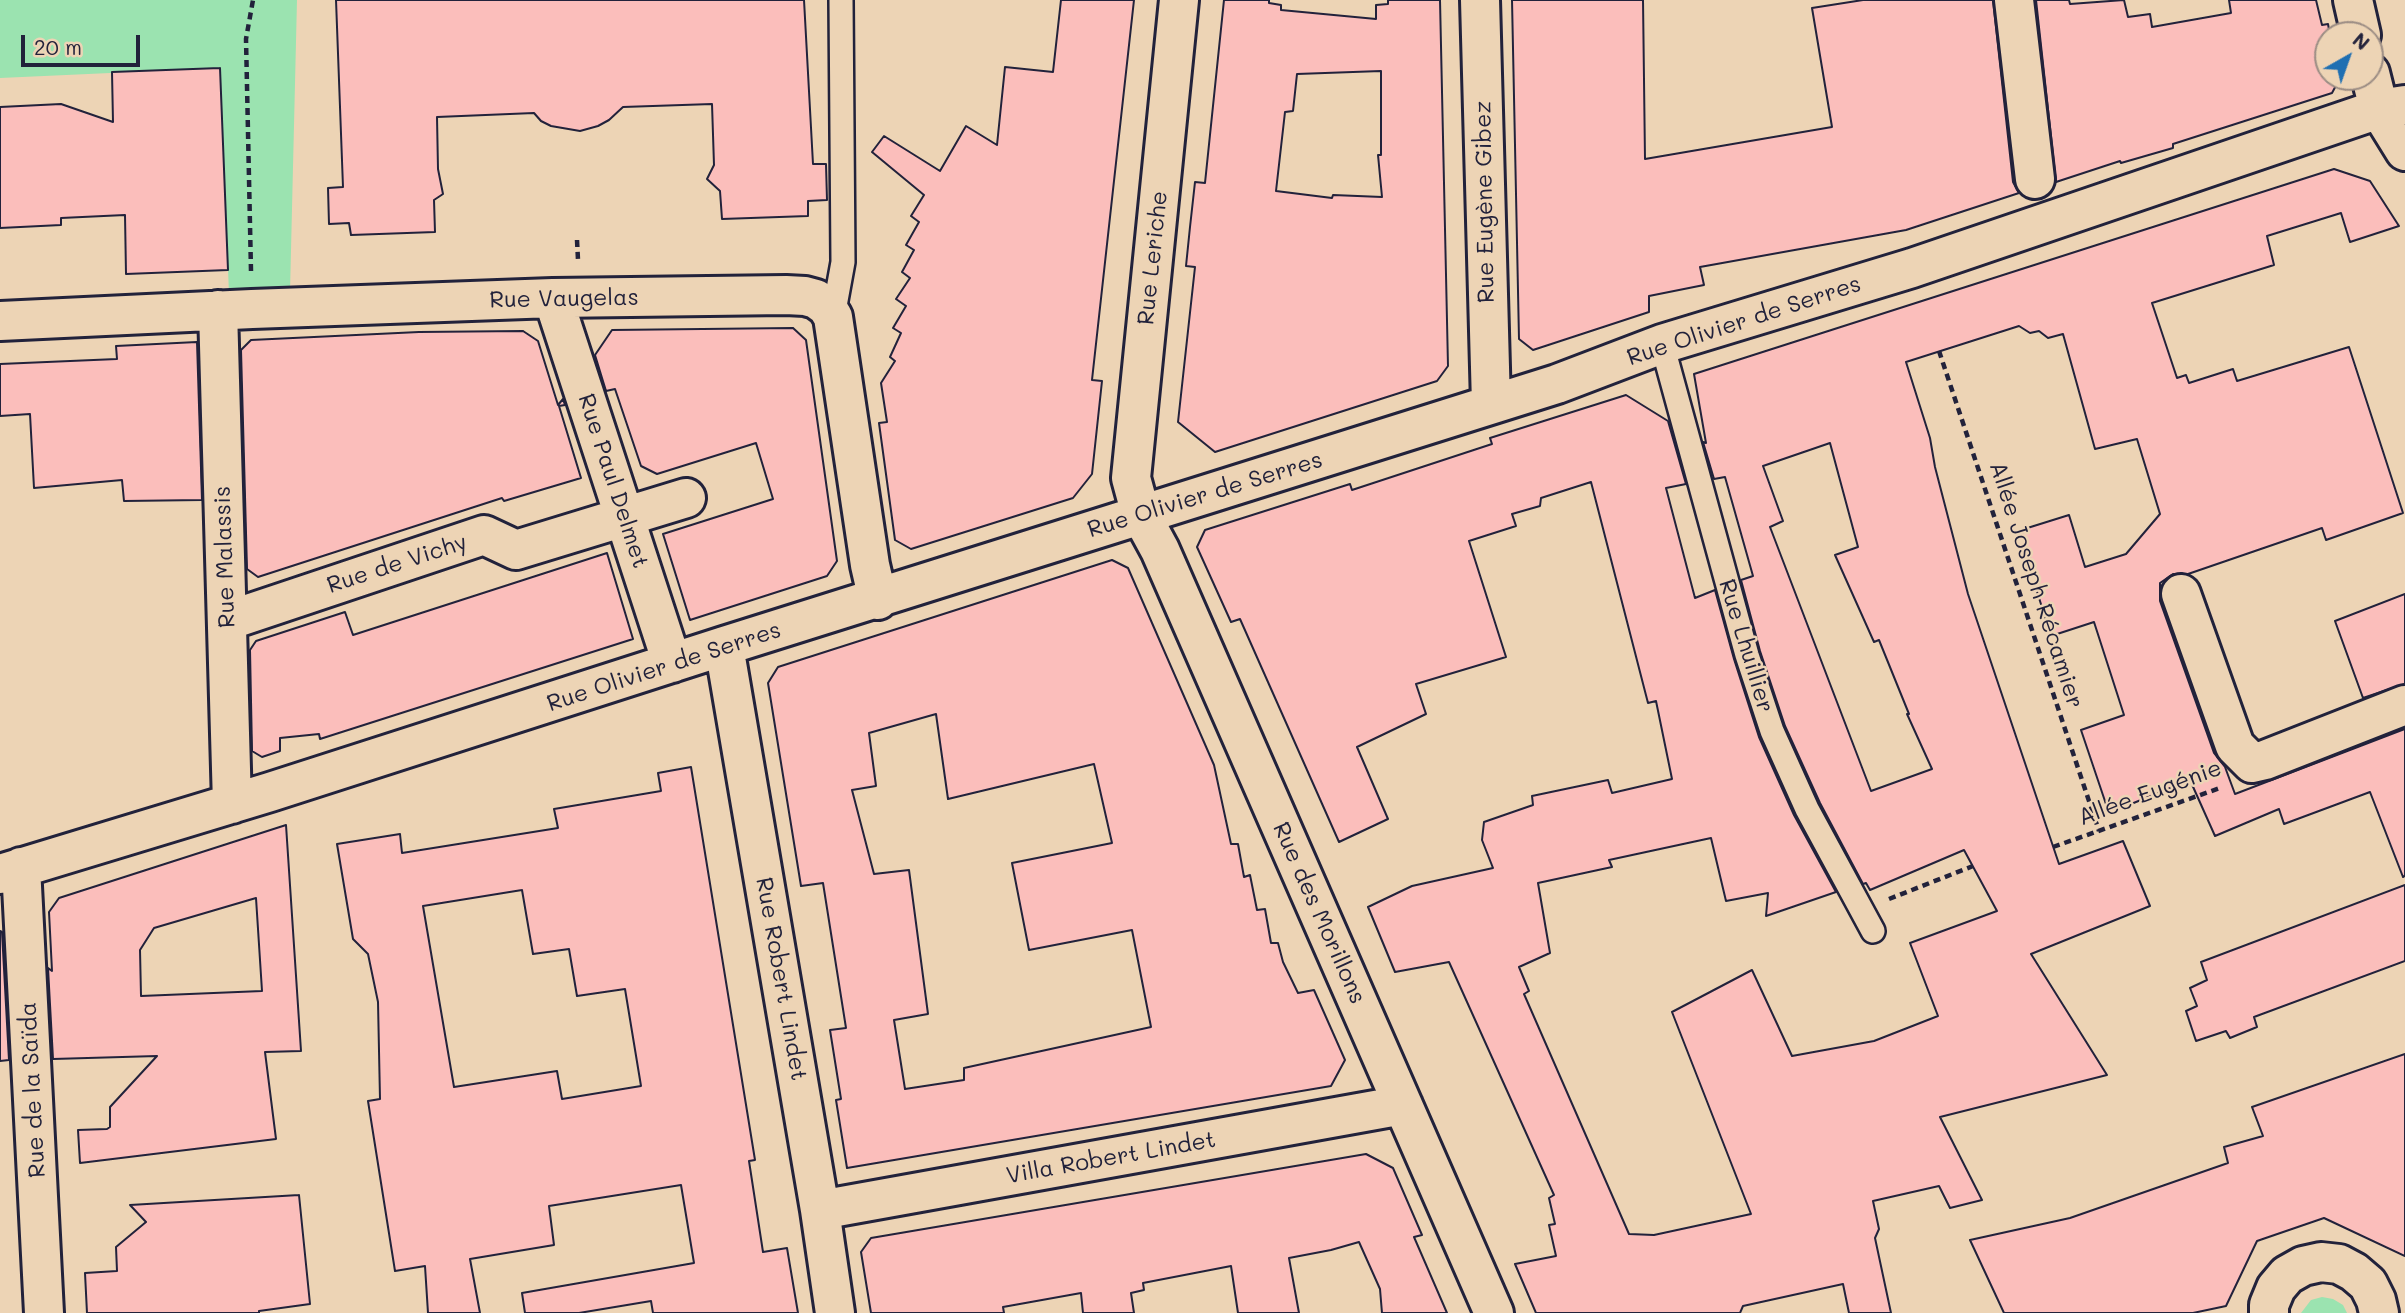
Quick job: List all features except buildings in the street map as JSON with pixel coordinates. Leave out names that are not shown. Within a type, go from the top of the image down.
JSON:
[{"type":"street","name":"Rue Leriche","points":[[1142,515],[1131,478],[1179,0]]},
{"type":"street","name":"Rue Eugène Gibez","points":[[1480,0],[1491,404]]},
{"type":"street","points":[[2014,0],[2035,179]]},
{"type":"street","points":[[2353,0],[2358,21]]},
{"type":"street","points":[[2384,96],[2405,151]]},
{"type":"street","name":"Rue Olivier de Serres","points":[[11,870],[232,804],[1557,384],[1662,344],[1912,268],[2384,96]]},
{"type":"street","name":"Rue Vaugelas","points":[[0,321],[553,298],[805,296],[816,299],[827,307],[833,317]]},
{"type":"street","name":"Rue Paul Delmet","points":[[553,298],[672,663]]},
{"type":"street","name":"Rue Malassis","points":[[218,310],[232,804]]},
{"type":"street","points":[[833,317],[870,565],[878,600]]},
{"type":"street","name":"Rue de Vichy","points":[[227,621],[484,535],[516,550],[686,498]]},
{"type":"street","name":"Rue des Morillons","points":[[1142,515],[1165,562],[1493,1313]]},
{"type":"street","points":[[2181,594],[2235,746],[2252,763],[2405,705]]},
{"type":"street","name":"Rue Robert Lindet","points":[[724,646],[820,1210],[835,1313]]},
{"type":"street","name":"Rue de la Saïda","points":[[11,870],[44,1313]]},
{"type":"street","name":"Villa Robert Lindet","points":[[820,1210],[1403,1105]]},
{"type":"street","points":[[2269,1313],[2269,1305],[2276,1288],[2287,1275],[2303,1266],[2321,1262],[2339,1264],[2354,1272],[2387,1301]]},
{"type":"lane","points":[[833,317],[843,262],[841,0]]},
{"type":"lane","name":"Rue Lhuillier","points":[[1662,344],[1747,655],[1772,731],[1807,809],[1873,931]]},
{"type":"path","points":[[251,279],[246,38],[253,0]]},
{"type":"path","name":"Allée Joseph Récamier","points":[[1939,351],[2099,831]]},
{"type":"path","name":"Allée Eugénie","points":[[2053,847],[2234,783],[2252,763]]},
{"type":"path","points":[[1900,895],[1973,866]]},
{"type":"green space","points":[[0,0],[297,0],[290,292],[229,294],[220,68],[0,78]]},
{"type":"green space","points":[[2322,1297],[2343,1305],[2347,1313],[2301,1313],[2311,1300]]}]
